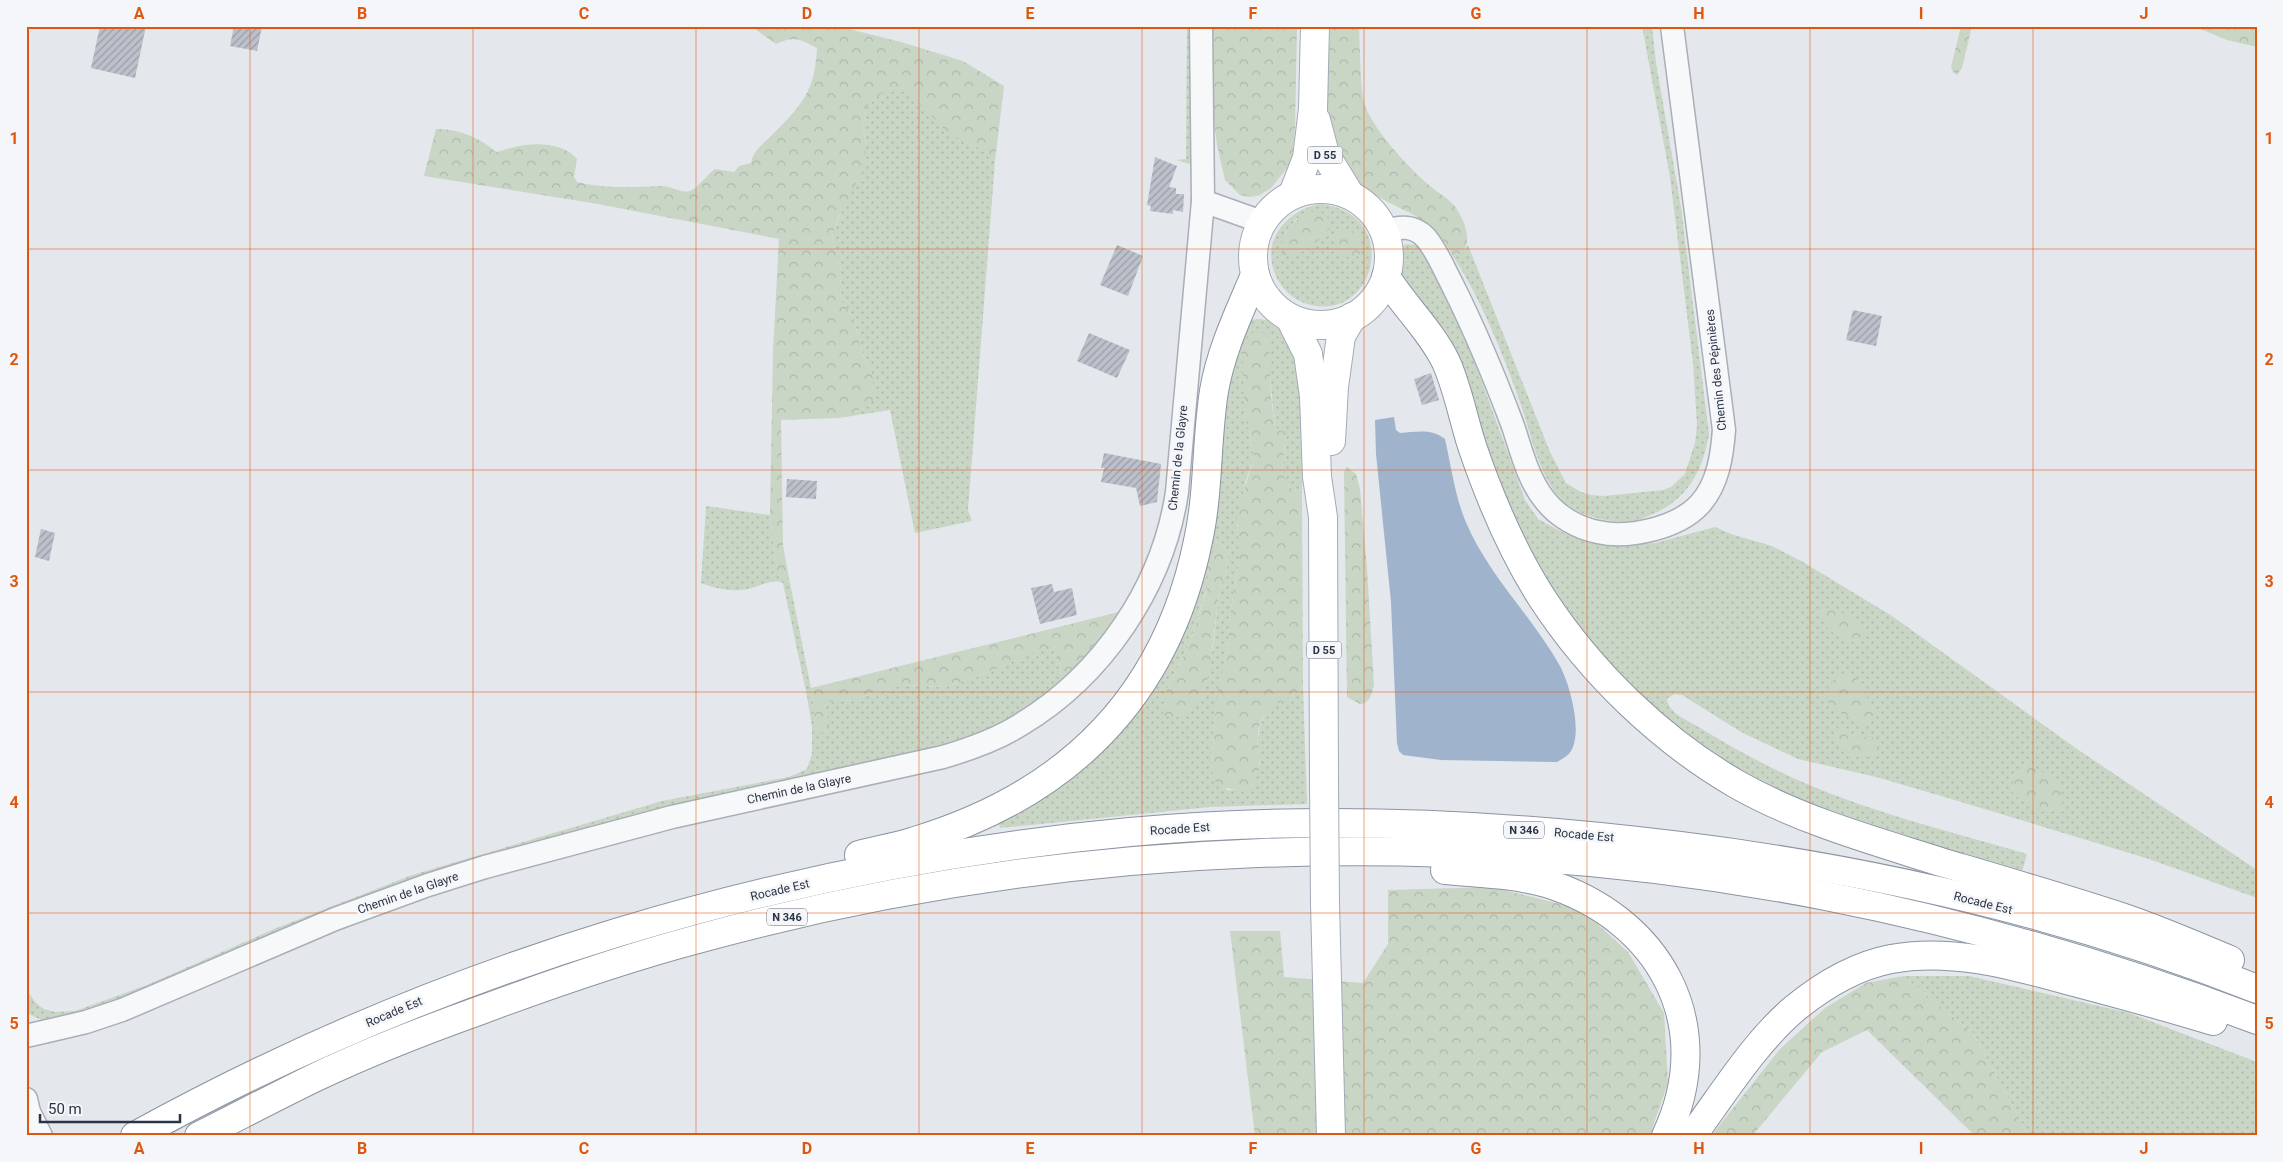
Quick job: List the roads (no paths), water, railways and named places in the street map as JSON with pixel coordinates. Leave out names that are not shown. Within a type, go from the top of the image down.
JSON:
[{"type":"main road","name":"D 55","points":[[1293,194],[1306,158],[1313,109],[1315,26]]},
{"type":"main road","name":"D 55","points":[[1313,109],[1325,154],[1350,195]]},
{"type":"main road","points":[[1312,189],[1331,189],[1350,195],[1364,204],[1376,217],[1384,232],[1388,247],[1386,277],[1378,293],[1367,307],[1352,317],[1332,324],[1310,324],[1290,318],[1274,307],[1268,300],[1254,275],[1252,257],[1255,239],[1262,222],[1275,206],[1293,194],[1312,189]]},
{"type":"main road","points":[[778,890],[815,866],[915,842],[961,825],[1002,806],[1040,784],[1070,763],[1098,739],[1119,715],[1158,655],[1176,618],[1190,579],[1199,539],[1214,392],[1221,360],[1254,275]]},
{"type":"main road","points":[[1386,277],[1401,300],[1430,335],[1446,362],[1486,484],[1520,562],[1543,599],[1578,647],[1621,694],[1653,724],[1698,759],[1738,785],[1799,814],[1872,840],[2127,919],[2257,972]]},
{"type":"main road","name":"D 55","points":[[1323,517],[1330,473],[1334,387],[1341,336],[1352,317]]},
{"type":"main road","name":"D 55","points":[[1290,318],[1308,354],[1314,396],[1317,477],[1323,517],[1325,904],[1331,1136]]},
{"type":"main road","name":"Rocade Est","points":[[135,1136],[306,1049],[431,997],[536,958],[686,912],[778,890],[926,860],[1032,844],[1131,832],[1214,827],[1364,823],[1480,827],[1595,835],[1740,853],[1878,877],[1976,900],[2082,929],[2257,989]]},
{"type":"main road","name":"N 346","points":[[199,1136],[317,1076],[427,1030],[547,986],[695,940],[822,909],[931,888],[1134,860],[1286,852],[1477,854],[1587,862],[1712,877],[1826,896],[1960,926],[2064,954],[2169,987],[2257,1020]]},
{"type":"main road","points":[[1411,853],[1434,869],[1525,878],[1547,884],[1586,900],[1621,922],[1648,948],[1669,979],[1680,1009],[1685,1038],[1685,1065],[1679,1099],[1666,1136]]},
{"type":"main road","points":[[1692,1136],[1760,1046],[1793,1010],[1826,985],[1861,967],[1891,959],[1928,955],[1970,958],[2021,968],[2156,1004],[2244,1031],[2257,1032]]},
{"type":"street","name":"Chemin de la Glayre","points":[[26,1036],[86,1022],[122,1010],[335,919],[428,884],[619,830],[943,757],[986,742],[1036,716],[1081,678],[1117,636],[1151,576],[1168,531],[1177,492],[1204,201],[1201,26]]},
{"type":"street","name":"Chemin des Pépinières","points":[[1384,232],[1397,227],[1406,227],[1418,232],[1425,238],[1438,256],[1494,373],[1533,481],[1544,499],[1560,516],[1598,532],[1620,532],[1657,528],[1677,521],[1690,513],[1710,491],[1722,454],[1724,430],[1672,26]]},
{"type":"street","points":[[1204,201],[1262,222]]},
{"type":"street","points":[[26,1099],[35,1131]]},
{"type":"water","points":[[1394,417],[1396,430],[1400,433],[1429,432],[1445,439],[1458,501],[1474,540],[1497,577],[1549,648],[1564,674],[1571,695],[1576,729],[1572,750],[1557,762],[1441,760],[1403,755],[1399,751],[1397,743],[1391,602],[1376,454],[1375,420]]}]
